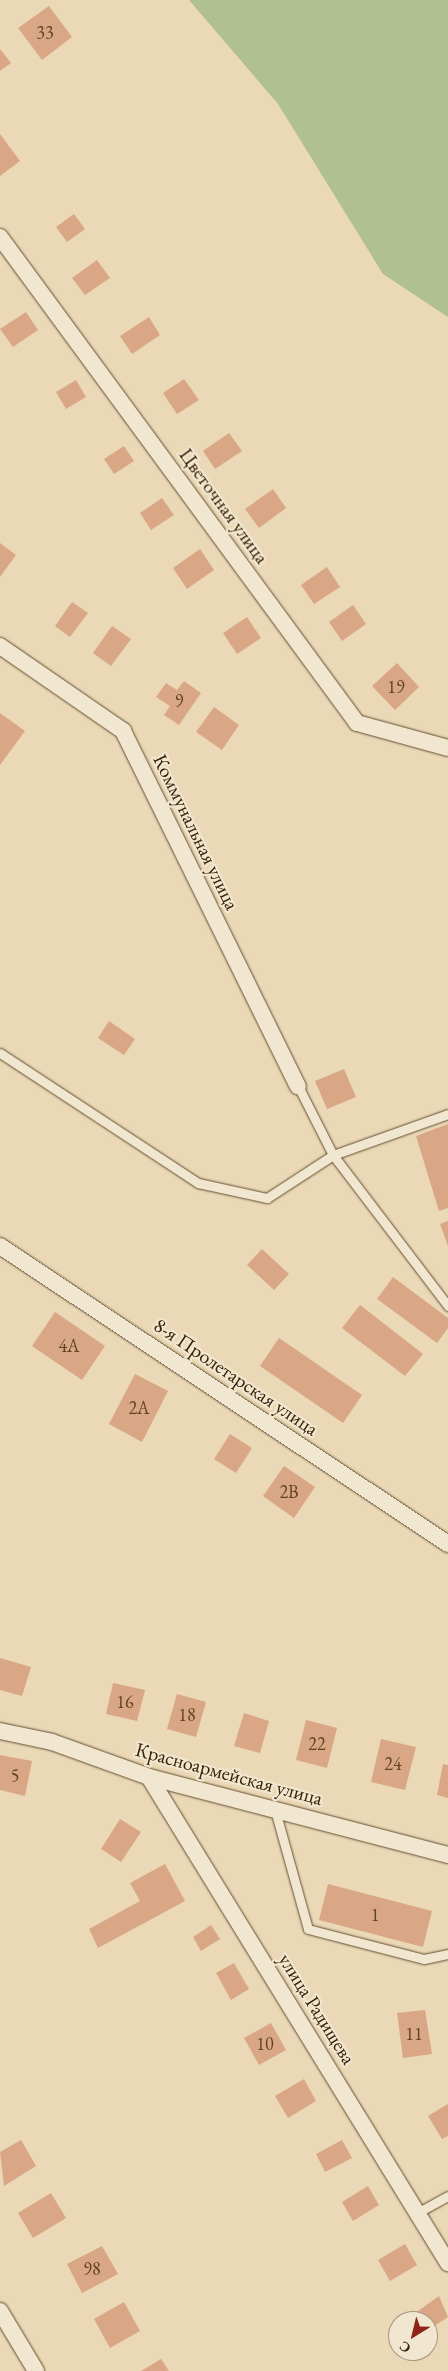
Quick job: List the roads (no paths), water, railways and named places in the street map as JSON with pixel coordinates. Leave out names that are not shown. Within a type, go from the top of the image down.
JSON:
[{"type":"street","name":"Цветочная улица","points":[[0,237],[357,723],[448,748]]},
{"type":"street","name":"Коммунальная улица","points":[[0,646],[122,731],[298,1086]]},
{"type":"street","name":"8-я Пролетарская улица","points":[[0,1246],[448,1544]]},
{"type":"street","name":"Красноармейская улица","points":[[0,1732],[52,1742],[149,1777],[448,1855]]},
{"type":"street","name":"улица Радищева","points":[[149,1777],[448,2263]]},
{"type":"street","points":[[0,2311],[36,2371]]},
{"type":"lane","points":[[0,1053],[198,1183],[267,1198],[333,1155],[448,1114]]},
{"type":"lane","points":[[298,1086],[333,1155],[448,1306]]},
{"type":"lane","points":[[275,1810],[308,1929],[424,1959],[448,1954]]},
{"type":"lane","points":[[417,2213],[448,2196]]}]
